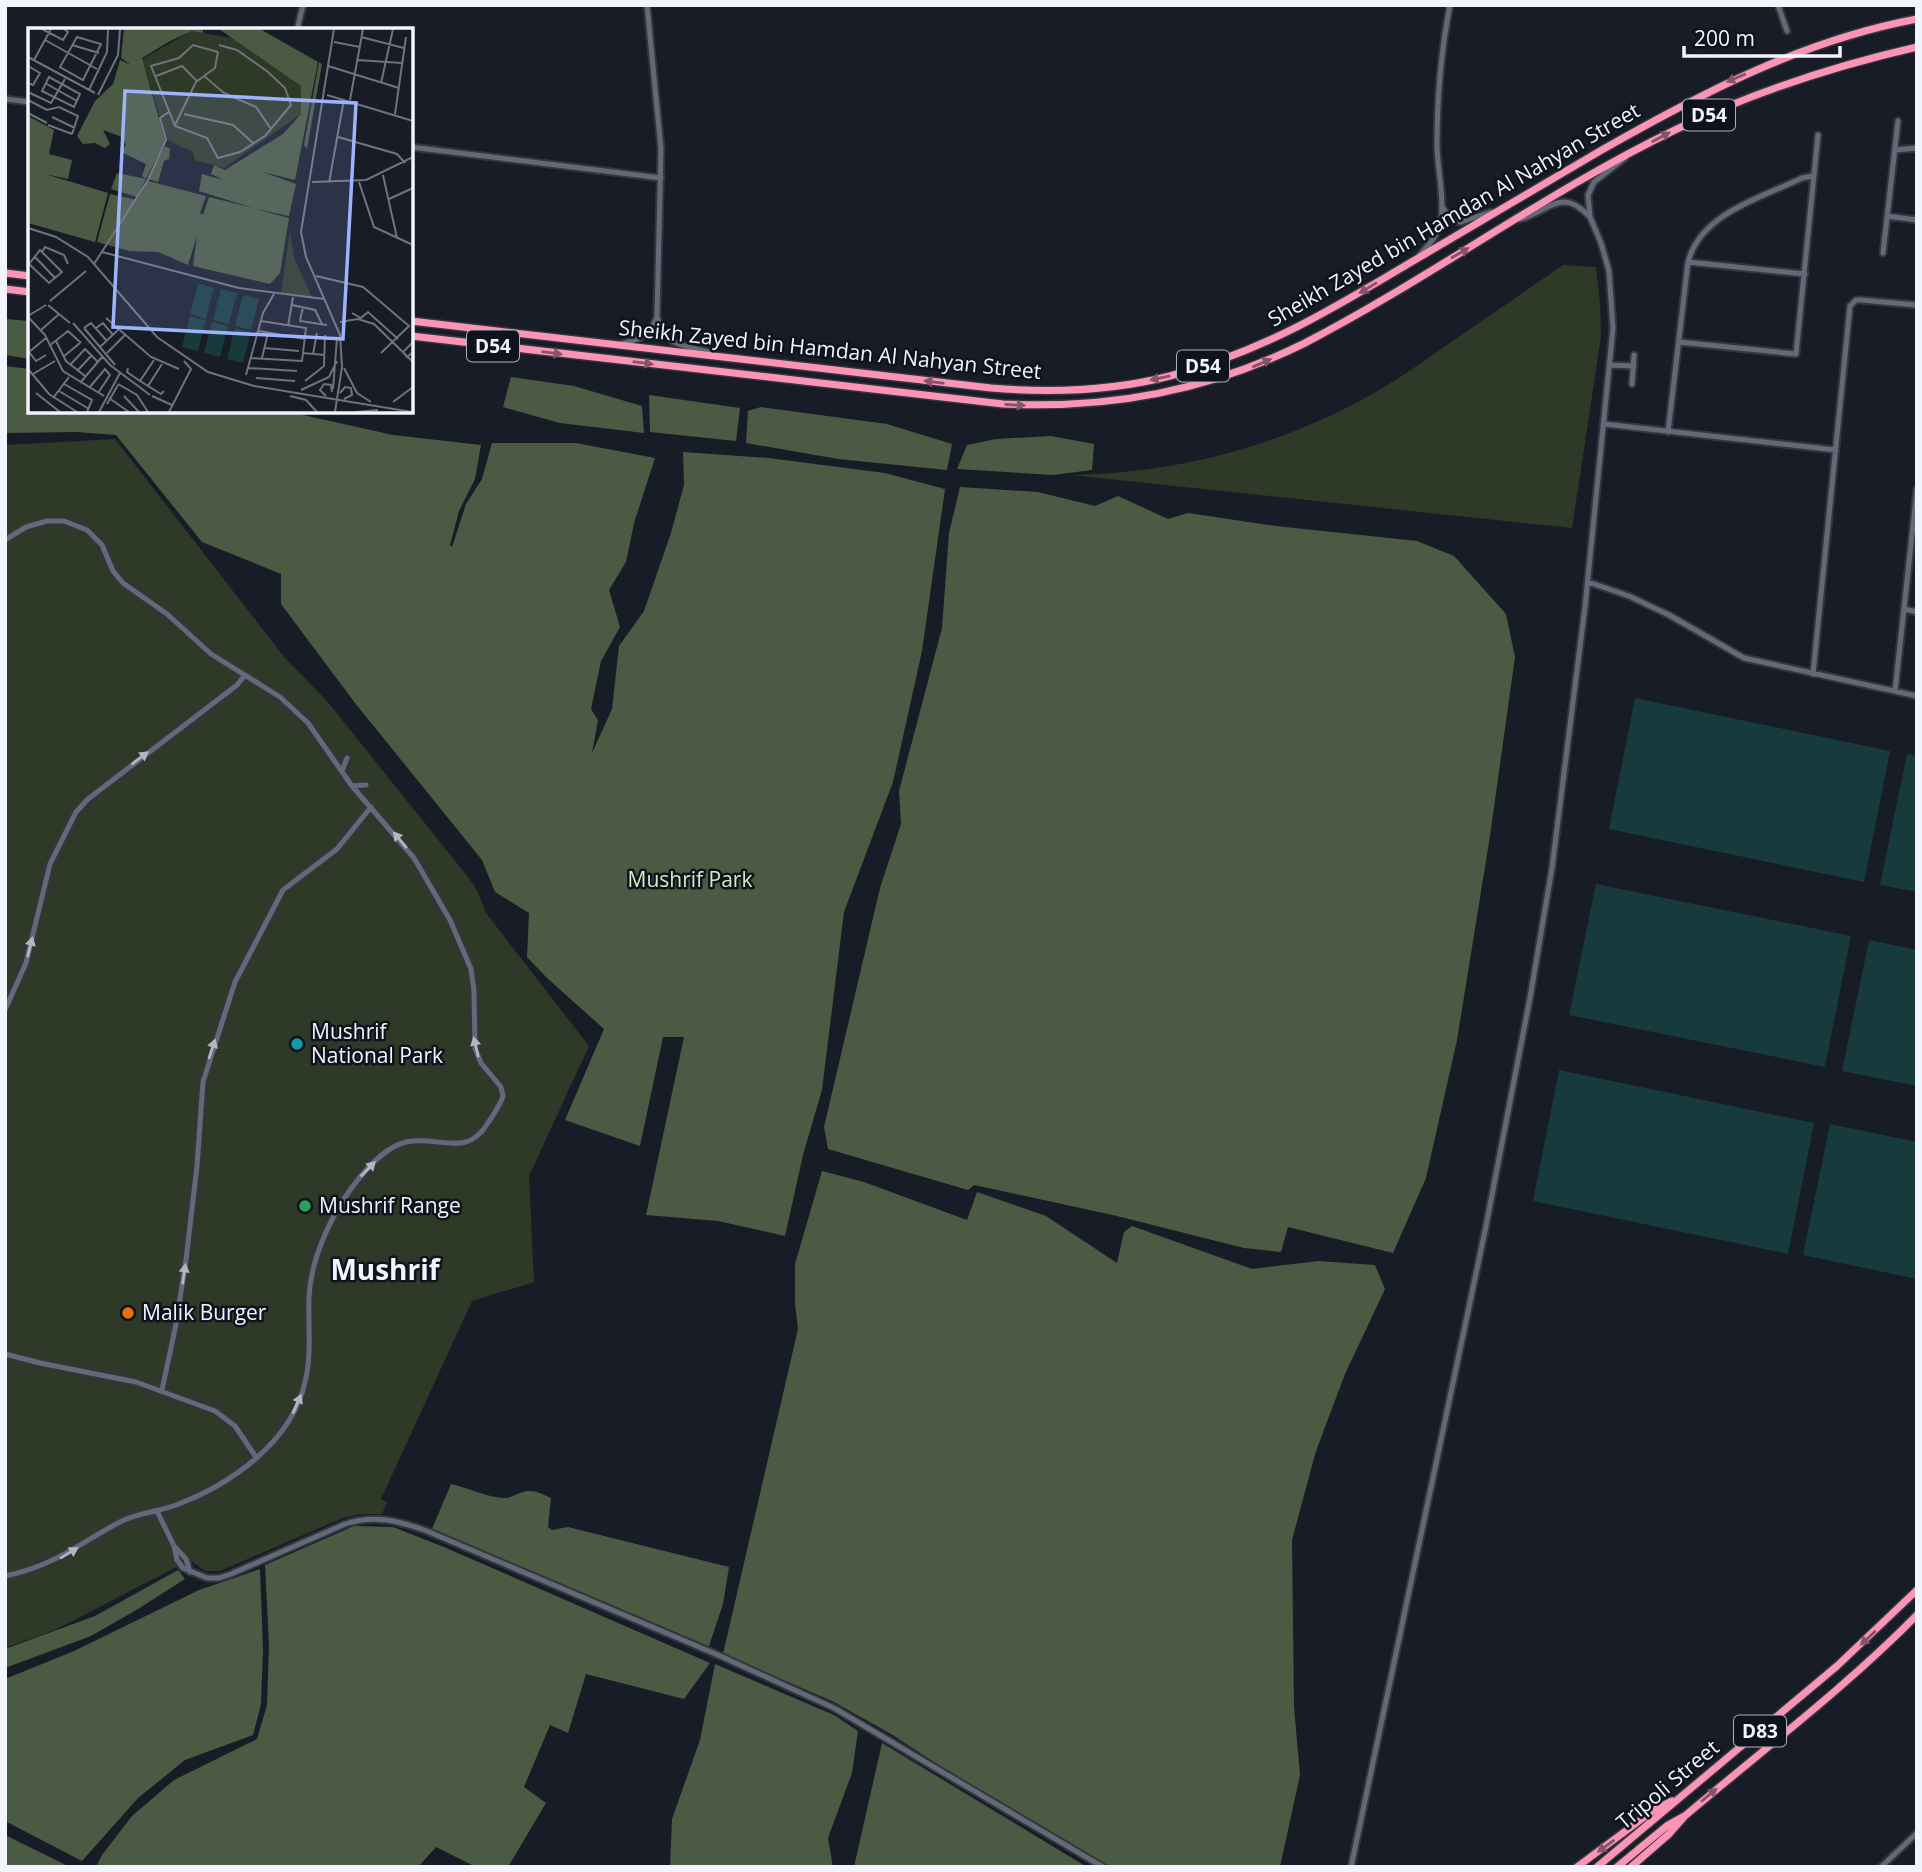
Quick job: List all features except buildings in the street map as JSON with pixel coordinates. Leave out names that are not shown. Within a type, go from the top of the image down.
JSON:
[{"type":"highway","name":"Sheikh Zayed bin Hamdan Al Nahyan Street","points":[[413,321],[1006,390],[1073,389],[1131,384],[1169,376],[1254,348],[1310,322],[1669,112],[1734,79],[1835,41],[1917,19]]},
{"type":"highway","name":"Sheikh Zayed bin Hamdan Al Nahyan Street","points":[[413,337],[975,402],[1031,406],[1107,402],[1189,388],[1270,360],[1320,335],[1628,155],[1706,116],[1808,75],[1917,47]]},
{"type":"highway","points":[[6,273],[28,276]]},
{"type":"highway","points":[[5,289],[28,292]]},
{"type":"highway","name":"Tripoli Street","points":[[1597,1867],[1837,1666],[1917,1590]]},
{"type":"highway","name":"Tripoli Street","points":[[1617,1867],[1668,1825],[1686,1815],[1851,1678],[1917,1615]]},
{"type":"highway","points":[[1577,1867],[1654,1811],[1675,1799]]},
{"type":"highway","points":[[1631,1867],[1669,1834],[1686,1815]]},
{"type":"street","points":[[297,28],[303,5]]},
{"type":"street","points":[[648,5],[661,135],[657,316],[661,330],[677,345],[726,358]]},
{"type":"street","points":[[1414,261],[1438,232],[1442,206],[1437,162],[1437,125],[1441,68],[1450,5]]},
{"type":"street","points":[[1778,5],[1787,31]]},
{"type":"street","points":[[5,99],[28,102]]},
{"type":"street","points":[[1883,253],[1898,121]]},
{"type":"street","points":[[1679,342],[1795,355],[1818,135]]},
{"type":"street","points":[[413,147],[661,178]]},
{"type":"street","points":[[1895,150],[1917,148]]},
{"type":"street","points":[[1351,1867],[1479,1258],[1530,998],[1559,825],[1604,424],[1613,317],[1611,283],[1587,200],[1591,186],[1628,155]]},
{"type":"street","points":[[1668,432],[1688,262],[1699,236],[1714,221],[1802,178],[1813,177]]},
{"type":"street","points":[[1517,219],[1566,201],[1580,207],[1590,217]]},
{"type":"street","points":[[1442,206],[1451,220],[1456,222],[1498,211]]},
{"type":"street","points":[[1887,216],[1917,220]]},
{"type":"street","points":[[1688,262],[1804,274]]},
{"type":"street","points":[[1813,674],[1850,306],[1856,300],[1917,305]]},
{"type":"street","points":[[615,345],[644,336],[657,316]]},
{"type":"street","points":[[1632,384],[1634,355]]},
{"type":"street","points":[[1610,365],[1634,366]]},
{"type":"street","points":[[1604,424],[1836,450]]},
{"type":"street","points":[[1895,691],[1917,489]]},
{"type":"street","points":[[5,540],[26,527],[47,520],[64,521],[87,530],[102,545],[113,571],[123,583],[167,614],[211,654],[281,697],[299,714],[352,786],[398,836],[421,869],[464,948],[473,980],[475,1048],[481,1063],[501,1087],[503,1096],[475,1139],[461,1144],[414,1141],[400,1144],[379,1158],[350,1190],[322,1244],[314,1267],[310,1287],[309,1363],[301,1398],[284,1429],[256,1457],[209,1490],[157,1511],[122,1520],[50,1563],[5,1576]]},
{"type":"street","points":[[1587,582],[1629,596],[1669,615],[1740,657],[1917,696]]},
{"type":"street","points":[[1904,609],[1917,612]]},
{"type":"street","points":[[5,1010],[26,962],[48,870],[78,809],[237,685],[245,675]]},
{"type":"street","points":[[342,771],[347,758]]},
{"type":"street","points":[[352,786],[366,785]]},
{"type":"street","points":[[162,1390],[187,1252],[203,1082],[234,982],[283,890],[337,849],[371,807]]},
{"type":"street","points":[[5,1354],[47,1365],[124,1379],[162,1390],[222,1415],[235,1426],[256,1457]]},
{"type":"street","points":[[157,1511],[174,1546],[178,1562],[190,1572],[207,1578],[223,1577],[332,1529],[360,1520],[384,1519],[406,1524],[718,1655],[834,1708],[1103,1867]]},
{"type":"street","points":[[1881,1867],[1917,1833]]},
{"type":"shaded area","points":[[1563,265],[1596,267],[1600,303],[1601,337],[1572,528],[1071,475],[1159,468],[1202,460],[1285,435],[1325,418],[1402,376]]},
{"type":"shaded area","name":"Mushrif National Park","points":[[115,439],[285,658],[327,701],[468,877],[477,890],[486,913],[589,1046],[529,1176],[534,1282],[472,1301],[381,1499],[387,1502],[382,1514],[359,1514],[343,1518],[220,1571],[205,1571],[190,1560],[55,1630],[5,1648],[5,445]]},
{"type":"shaded area","points":[[1635,698],[1890,751],[1864,882],[1609,829]]},
{"type":"shaded area","points":[[1907,754],[1917,756],[1917,892],[1880,885]]},
{"type":"shaded area","points":[[1596,884],[1851,936],[1825,1067],[1569,1015]]},
{"type":"shaded area","points":[[1869,940],[1917,950],[1917,1086],[1842,1071]]},
{"type":"shaded area","points":[[1559,1070],[1814,1123],[1788,1254],[1533,1201]]},
{"type":"shaded area","points":[[1830,1124],[1917,1142],[1917,1279],[1803,1255]]},
{"type":"green space","points":[[5,319],[28,321],[28,359],[5,355]]},
{"type":"green space","name":"Mushrif Park","points":[[5,366],[28,369],[28,413],[294,413],[393,435],[481,445],[475,479],[459,511],[450,545],[452,547],[466,504],[482,479],[492,443],[576,443],[655,458],[634,523],[626,562],[609,590],[620,627],[601,661],[591,709],[598,720],[592,753],[612,709],[619,646],[644,611],[671,533],[684,485],[683,452],[768,458],[885,473],[945,489],[922,651],[893,782],[844,912],[822,1090],[803,1155],[785,1236],[718,1221],[646,1215],[684,1037],[663,1037],[640,1146],[565,1120],[604,1029],[527,957],[529,913],[495,892],[482,860],[355,703],[281,604],[281,574],[202,542],[116,435],[76,432],[5,433]]},
{"type":"green space","points":[[511,377],[574,386],[642,406],[644,433],[560,423],[503,407]]},
{"type":"green space","points":[[649,395],[740,408],[736,441],[650,432]]},
{"type":"green space","points":[[761,407],[887,424],[952,444],[947,470],[838,459],[746,443],[748,411]]},
{"type":"green space","points":[[1051,436],[1094,444],[1092,470],[1053,475],[957,469],[967,445],[996,439]]},
{"type":"green space","points":[[960,487],[1038,492],[1095,506],[1118,496],[1168,519],[1188,513],[1276,526],[1417,541],[1454,556],[1506,614],[1515,657],[1457,1040],[1426,1178],[1393,1253],[1288,1227],[1281,1252],[1244,1248],[1117,1216],[974,1185],[968,1190],[828,1149],[824,1127],[880,888],[901,824],[899,791],[942,628],[949,533]]},
{"type":"green space","points":[[822,1171],[864,1182],[967,1220],[977,1192],[1046,1216],[1117,1263],[1124,1232],[1132,1226],[1252,1269],[1318,1261],[1375,1265],[1385,1289],[1345,1374],[1316,1451],[1292,1540],[1294,1707],[1300,1775],[1280,1867],[1107,1867],[980,1792],[891,1734],[832,1701],[723,1654],[798,1329],[795,1264]]},
{"type":"green space","points":[[451,1484],[504,1498],[528,1491],[536,1492],[551,1498],[548,1527],[552,1530],[568,1527],[729,1567],[723,1604],[708,1649],[432,1529]]},
{"type":"green space","points":[[354,1526],[393,1527],[710,1663],[684,1699],[586,1674],[568,1733],[550,1725],[524,1787],[546,1803],[508,1867],[476,1867],[436,1847],[418,1867],[96,1867],[132,1816],[174,1780],[257,1739],[267,1705],[269,1645],[265,1565]]},
{"type":"green space","points":[[260,1569],[263,1650],[261,1704],[253,1735],[185,1760],[138,1798],[82,1861],[5,1821],[5,1679],[74,1651],[199,1590]]},
{"type":"green space","points":[[178,1570],[185,1579],[91,1636],[5,1668],[5,1649],[95,1616]]},
{"type":"green space","points":[[715,1664],[834,1715],[858,1731],[852,1773],[828,1838],[833,1867],[670,1867],[672,1819],[700,1740]]},
{"type":"green space","points":[[882,1743],[1087,1867],[854,1867]]},
{"type":"green space","points":[[5,1835],[70,1867],[5,1867]]},
{"type":"place","name":"Mushrif National Park","points":[[297,1044]]},
{"type":"place","name":"Mushrif Range","points":[[305,1206]]},
{"type":"place","name":"Malik Burger","points":[[128,1313]]},
{"type":"district","name":"Mushrif","points":[[385,1270]]}]
